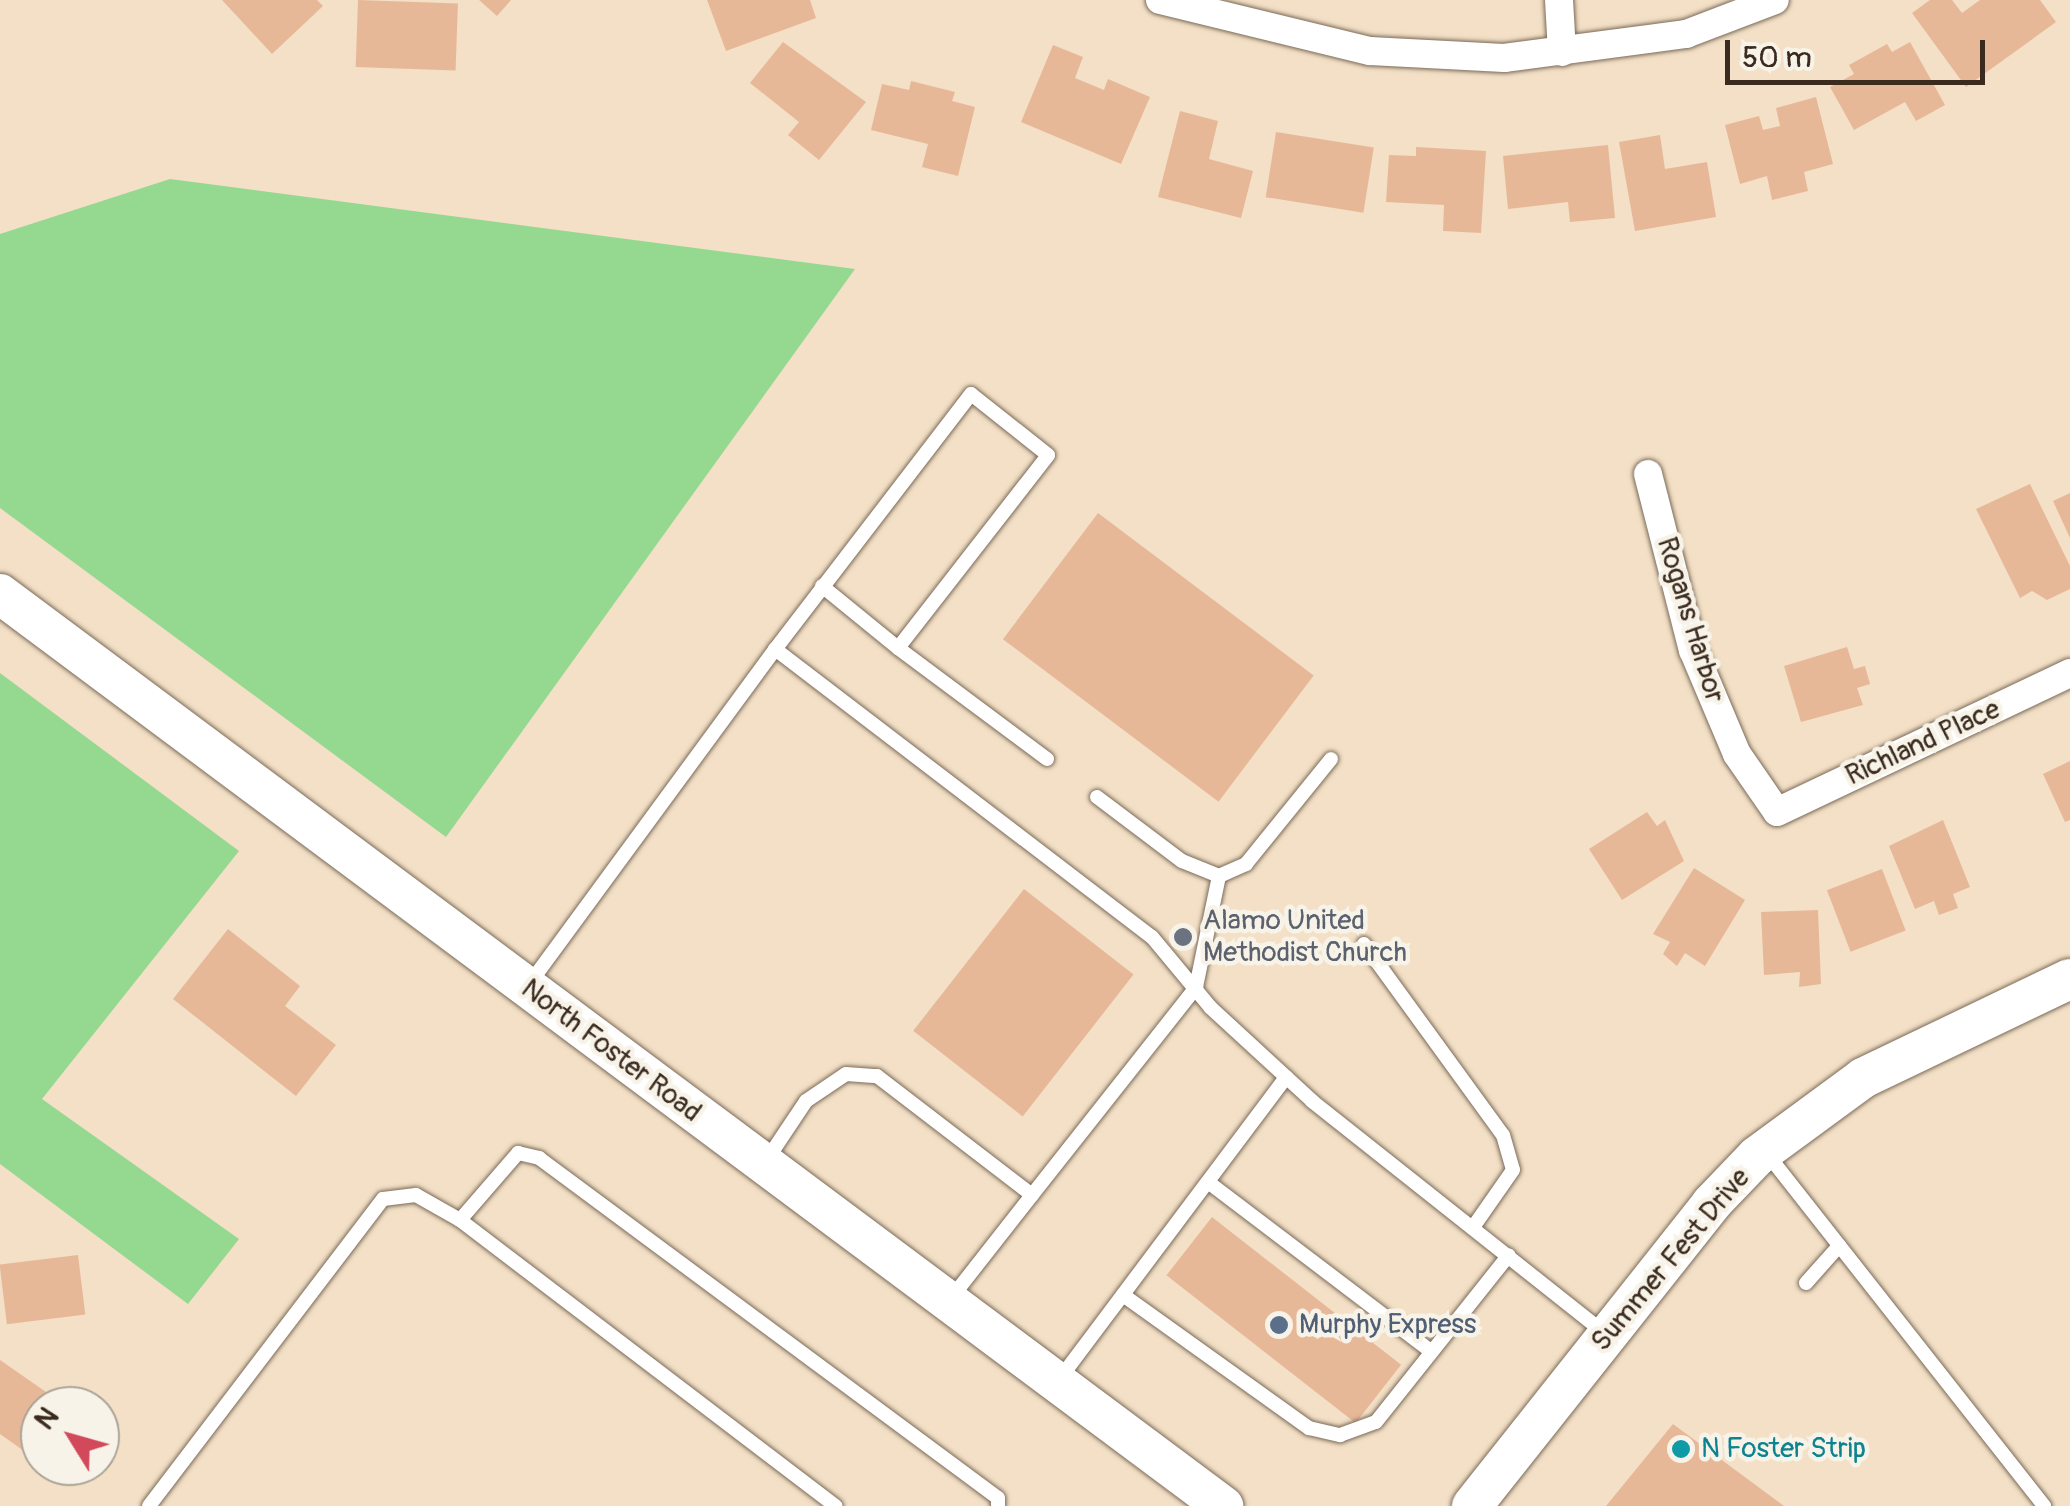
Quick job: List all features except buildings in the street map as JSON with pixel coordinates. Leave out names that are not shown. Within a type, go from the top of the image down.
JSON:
[{"type":"main road","name":"North Foster Road","points":[[0,594],[1223,1506]]},
{"type":"main road","name":"Summer Fest Drive","points":[[1472,1506],[1711,1204],[1764,1150],[1863,1078],[2070,978]]},
{"type":"street","points":[[1160,0],[1370,51],[1504,58],[1686,34],[1775,0]]},
{"type":"street","points":[[1559,0],[1562,52]]},
{"type":"street","name":"Rogans Harbor","points":[[1648,474],[1693,650],[1737,754],[1777,812]]},
{"type":"street","name":"Richland Place","points":[[1777,812],[2070,673]]},
{"type":"lane","points":[[526,988],[822,586],[971,394],[1048,456],[898,648]]},
{"type":"lane","points":[[822,586],[1046,759]]},
{"type":"lane","points":[[775,649],[1152,937],[1286,1078],[1607,1336]]},
{"type":"lane","points":[[1097,797],[1182,862],[1219,876],[1246,864],[1331,759]]},
{"type":"lane","points":[[948,1302],[1196,987],[1219,876]]},
{"type":"lane","points":[[1364,944],[1503,1135],[1513,1170],[1474,1226]]},
{"type":"lane","points":[[764,1164],[806,1101],[846,1074],[876,1076],[1032,1195]]},
{"type":"lane","points":[[1057,1383],[1286,1078]]},
{"type":"lane","points":[[1764,1150],[2040,1504]]},
{"type":"lane","points":[[460,1220],[518,1154],[540,1158],[998,1498],[998,1506]]},
{"type":"lane","points":[[1208,1182],[1428,1350]]},
{"type":"lane","points":[[149,1506],[384,1198],[416,1195],[460,1220],[836,1506]]},
{"type":"lane","points":[[1806,1284],[1839,1246]]},
{"type":"lane","points":[[1123,1295],[1309,1428],[1340,1435],[1376,1422],[1428,1350],[1509,1255]]},
{"type":"green space","points":[[170,179],[855,269],[446,837],[0,508],[0,234]]},
{"type":"green space","points":[[0,673],[239,851],[42,1099],[239,1239],[188,1304],[0,1164]]},
{"type":"place","name":"Alamo United Methodist Church","points":[[1183,937]]},
{"type":"place","name":"Murphy Express","points":[[1279,1325]]},
{"type":"place","name":"N Foster Strip","points":[[1681,1449]]}]
